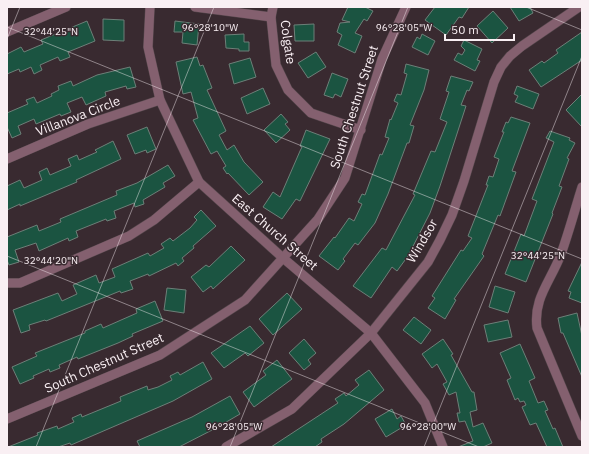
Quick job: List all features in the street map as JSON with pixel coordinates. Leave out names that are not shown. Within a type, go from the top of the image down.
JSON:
[{"type":"street","points":[[7,32],[66,7]]},
{"type":"street","name":"East Church Street","points":[[150,7],[148,47],[160,100],[199,182],[283,258],[371,332],[425,403],[443,447]]},
{"type":"street","points":[[195,7],[271,17]]},
{"type":"street","name":"Colgate","points":[[273,7],[271,17],[276,64],[288,90],[311,113],[361,130]]},
{"type":"street","name":"South Chestnut Street","points":[[7,419],[160,355],[245,300],[318,219],[345,178],[382,59],[406,7]]},
{"type":"street","name":"Windsor","points":[[226,447],[292,408],[371,332],[428,262],[452,215],[494,82],[501,67],[510,56],[522,46],[579,7]]},
{"type":"street","name":"Villanova Circle","points":[[7,159],[88,124],[160,100]]},
{"type":"street","points":[[7,283],[20,283],[129,236],[154,220],[199,182]]},
{"type":"street","points":[[582,187],[560,256],[537,302],[535,315],[537,328],[582,436]]},
{"type":"building","points":[[348,7],[365,7],[373,11],[367,21],[364,19],[355,33],[362,36],[355,53],[338,45],[342,35],[337,32],[340,23],[350,22],[342,20]]},
{"type":"building","points":[[435,7],[469,7],[462,18],[459,17],[446,35],[425,20]]},
{"type":"building","points":[[510,7],[530,7],[533,13],[519,21]]},
{"type":"building","points":[[493,11],[508,28],[492,43],[477,26]]},
{"type":"building","points":[[103,19],[124,20],[124,41],[103,40]]},
{"type":"building","points":[[87,21],[95,41],[68,52],[70,57],[60,61],[58,57],[40,65],[42,70],[34,74],[31,67],[20,72],[19,69],[7,74],[7,54],[21,47],[24,52],[43,44],[41,40]]},
{"type":"building","points":[[175,21],[199,24],[197,45],[182,43],[183,32],[174,32]]},
{"type":"building","points":[[314,24],[314,41],[295,41],[294,25]]},
{"type":"building","points":[[582,32],[582,60],[541,87],[529,70],[542,61],[544,63],[558,53],[556,50]]},
{"type":"building","points":[[244,34],[244,42],[249,42],[249,51],[239,51],[239,49],[226,48],[225,35]]},
{"type":"building","points":[[422,34],[435,41],[428,55],[412,47],[417,37],[420,39]]},
{"type":"building","points":[[464,40],[482,49],[477,60],[480,61],[475,71],[454,60],[458,53],[462,55],[465,50],[461,46]]},
{"type":"building","points":[[316,52],[326,67],[308,78],[298,63]]},
{"type":"building","points":[[197,57],[200,66],[203,65],[212,88],[207,90],[226,131],[219,135],[227,150],[234,145],[244,162],[263,182],[249,195],[228,173],[227,174],[223,168],[226,166],[217,151],[211,154],[193,120],[198,118],[191,92],[183,94],[176,62]]},
{"type":"building","points":[[250,58],[256,77],[234,84],[229,64]]},
{"type":"building","points":[[406,64],[429,70],[424,90],[410,125],[414,126],[409,143],[407,143],[388,194],[375,223],[358,245],[355,243],[343,259],[345,261],[338,270],[319,256],[334,237],[335,238],[349,218],[354,221],[362,204],[358,202],[362,194],[365,195],[380,154],[382,155],[389,138],[385,137],[390,119],[391,120],[398,103],[394,101],[397,94],[401,95],[407,74],[404,73]]},
{"type":"building","points":[[130,67],[136,87],[127,89],[126,86],[105,92],[106,96],[86,105],[82,97],[67,103],[71,112],[61,116],[60,114],[36,124],[34,119],[18,126],[21,134],[12,138],[7,127],[7,113],[28,104],[26,100],[34,97],[37,103],[52,96],[51,94],[59,90],[58,86],[71,81],[73,86],[97,75]]},
{"type":"building","points":[[332,73],[348,79],[341,97],[335,94],[333,98],[324,95]]},
{"type":"building","points":[[451,76],[473,82],[469,91],[467,90],[461,105],[466,106],[440,186],[430,213],[408,256],[397,271],[392,267],[371,298],[353,286],[382,248],[386,250],[415,195],[413,194],[431,151],[435,152],[447,122],[440,119],[449,92],[446,91]]},
{"type":"building","points":[[517,86],[539,94],[533,109],[515,102],[518,96],[514,94]]},
{"type":"building","points":[[263,88],[270,104],[247,114],[241,98]]},
{"type":"building","points":[[582,94],[582,127],[566,110]]},
{"type":"building","points":[[281,114],[288,122],[285,124],[290,130],[276,143],[264,130]]},
{"type":"building","points":[[511,117],[530,123],[512,171],[516,172],[500,216],[498,215],[482,254],[484,256],[454,299],[456,300],[445,319],[428,308],[435,298],[432,296],[461,250],[463,251],[472,238],[468,236],[488,185],[486,185],[489,176],[493,177],[499,159],[494,157],[504,132],[502,132],[506,122],[508,123]]},
{"type":"building","points":[[147,127],[156,149],[147,153],[146,150],[135,154],[127,135]]},
{"type":"building","points":[[306,130],[330,139],[300,201],[296,199],[282,219],[263,207],[273,192],[280,197],[302,147],[300,146]]},
{"type":"building","points":[[550,131],[570,138],[569,140],[575,143],[567,158],[569,159],[559,186],[562,187],[552,213],[553,214],[526,282],[505,274],[521,234],[524,236],[537,201],[532,199],[554,142],[546,138]]},
{"type":"building","points":[[113,141],[121,159],[76,180],[77,182],[7,210],[7,186],[20,180],[24,188],[42,180],[39,172],[47,168],[50,175],[71,166],[68,159],[77,155],[79,160],[97,152],[95,150]]},
{"type":"building","points":[[168,165],[175,176],[163,183],[165,187],[143,200],[144,204],[135,207],[134,203],[114,211],[116,218],[107,221],[106,219],[76,231],[78,237],[69,241],[68,238],[39,251],[36,243],[15,250],[19,262],[9,265],[7,260],[7,237],[37,225],[39,231],[61,222],[60,219],[117,195],[116,191],[137,183]]},
{"type":"building","points":[[201,210],[216,226],[193,246],[194,248],[182,258],[184,261],[178,266],[176,263],[149,276],[148,274],[130,281],[133,289],[121,293],[120,291],[46,321],[45,320],[29,325],[30,330],[21,333],[13,310],[58,293],[62,301],[77,294],[73,285],[96,275],[99,283],[115,277],[112,269],[148,253],[150,256],[164,248],[161,244],[170,238],[173,241],[190,228],[197,220],[194,217]]},
{"type":"building","points":[[231,246],[245,260],[213,289],[211,286],[203,292],[191,277],[206,265],[209,267]]},
{"type":"building","points":[[582,262],[582,303],[569,298],[571,292],[568,291]]},
{"type":"building","points":[[495,286],[515,292],[508,313],[489,307]]},
{"type":"building","points":[[167,288],[186,290],[184,313],[164,310]]},
{"type":"building","points":[[287,293],[302,309],[273,335],[259,319]]},
{"type":"building","points":[[155,301],[163,321],[132,334],[133,336],[118,343],[78,359],[77,357],[59,365],[60,368],[50,372],[49,369],[33,376],[34,378],[20,384],[12,367],[37,356],[35,353],[85,333],[85,331],[101,324],[103,328],[137,313],[136,309]]},
{"type":"building","points":[[577,313],[582,336],[582,377],[563,333],[561,333],[558,318]]},
{"type":"building","points":[[414,317],[431,330],[421,344],[403,330]]},
{"type":"building","points":[[508,320],[512,337],[488,342],[484,325]]},
{"type":"building","points":[[250,326],[264,343],[248,356],[245,353],[224,368],[211,353]]},
{"type":"building","points":[[304,339],[316,353],[308,360],[311,364],[304,370],[289,353]]},
{"type":"building","points":[[443,339],[453,354],[451,355],[472,392],[474,392],[477,410],[470,412],[473,427],[483,423],[492,443],[483,447],[458,447],[473,441],[465,421],[459,422],[457,413],[460,413],[456,392],[449,395],[443,384],[447,382],[437,364],[432,368],[422,354]]},
{"type":"building","points":[[520,344],[535,378],[529,381],[538,403],[544,401],[548,410],[545,411],[553,429],[555,428],[563,447],[547,447],[536,423],[530,425],[522,407],[526,405],[524,401],[520,402],[518,398],[515,400],[507,380],[511,378],[500,353]]},
{"type":"building","points":[[277,360],[292,379],[254,407],[243,392],[266,375],[263,371]]},
{"type":"building","points":[[203,362],[212,379],[173,401],[71,445],[70,443],[58,447],[8,447],[38,435],[37,433],[57,426],[58,429],[74,422],[72,418],[81,414],[82,417],[121,401],[120,397],[147,386],[148,390],[158,387],[172,380],[170,376],[178,372],[180,375]]},
{"type":"building","points":[[369,370],[384,390],[344,424],[321,439],[322,442],[315,447],[271,447],[338,403],[335,399],[344,393],[346,396],[359,385],[355,380]]},
{"type":"building","points":[[230,396],[240,414],[216,428],[179,447],[140,447],[137,441],[192,417]]},
{"type":"building","points":[[392,409],[397,419],[401,416],[406,425],[386,437],[375,419]]}]
